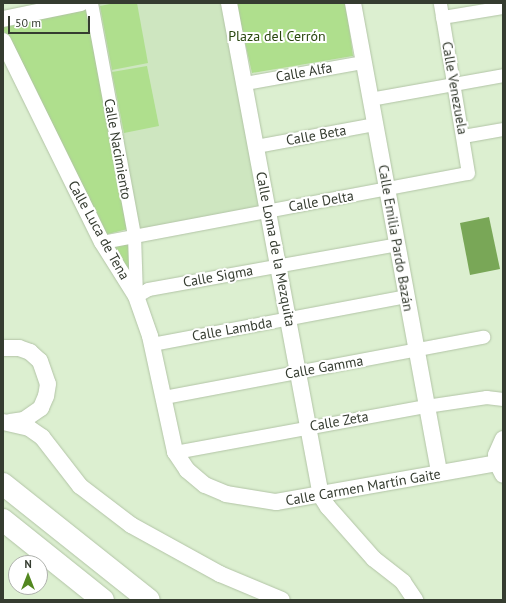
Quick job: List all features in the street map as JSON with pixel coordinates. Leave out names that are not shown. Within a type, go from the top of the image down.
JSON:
[{"type":"highway","points":[[3,484],[142,595]]},
{"type":"highway","points":[[3,520],[103,600]]},
{"type":"street","points":[[3,19],[81,3]]},
{"type":"street","name":"Calle Nacimiento","points":[[91,3],[134,235],[136,296]]},
{"type":"street","name":"Calle Loma de la Mezquita","points":[[229,3],[269,210],[321,496]]},
{"type":"street","name":"Calle Emilia Pardo Bazán","points":[[353,3],[426,406],[440,473]]},
{"type":"street","name":"Calle Venezuela","points":[[440,3],[468,172]]},
{"type":"street","points":[[442,17],[503,7]]},
{"type":"street","name":"Calle Luca de Tena","points":[[3,41],[102,242],[136,296],[152,344],[175,452]]},
{"type":"street","name":"Calle Alfa","points":[[245,83],[364,62]]},
{"type":"street","points":[[370,99],[454,82],[503,75]]},
{"type":"street","name":"Calle Beta","points":[[256,146],[375,124]]},
{"type":"street","points":[[463,136],[503,129]]},
{"type":"street","name":"Calle Delta","points":[[102,242],[468,172]]},
{"type":"street","name":"Calle Sigma","points":[[136,296],[148,289],[397,244]]},
{"type":"street","name":"Calle Lambda","points":[[152,344],[406,296]]},
{"type":"street","name":"Calle Gamma","points":[[164,397],[483,337]]},
{"type":"street","points":[[3,348],[19,348],[40,360],[48,384],[46,396],[41,408],[42,437]]},
{"type":"street","name":"Calle Zeta","points":[[175,452],[308,426],[426,406],[486,397],[503,399]]},
{"type":"street","points":[[3,422],[24,420],[41,408]]},
{"type":"street","points":[[3,422],[29,428],[42,437],[80,486],[151,537],[180,554],[220,574],[282,600]]},
{"type":"street","points":[[500,469],[496,455],[503,439]]},
{"type":"street","name":"Calle Carmen Martín Gaite","points":[[175,452],[187,470],[205,485],[226,494],[276,502],[321,496],[440,473],[500,469]]},
{"type":"street","points":[[321,496],[328,507],[374,560],[404,582],[415,600]]},
{"type":"shaded area","points":[[91,3],[229,3],[269,210],[134,235]]},
{"type":"shaded area","points":[[489,217],[500,269],[470,275],[460,223]]},
{"type":"green space","points":[[115,3],[137,3],[148,63],[112,70],[100,6]]},
{"type":"green space","name":"Plaza del Cerrón","points":[[236,3],[346,3],[353,56],[252,73]]},
{"type":"green space","points":[[88,4],[128,229],[104,235],[3,29],[3,22]]},
{"type":"green space","points":[[147,66],[159,126],[124,133],[112,72]]},
{"type":"green space","points":[[130,241],[131,283],[114,246]]}]
